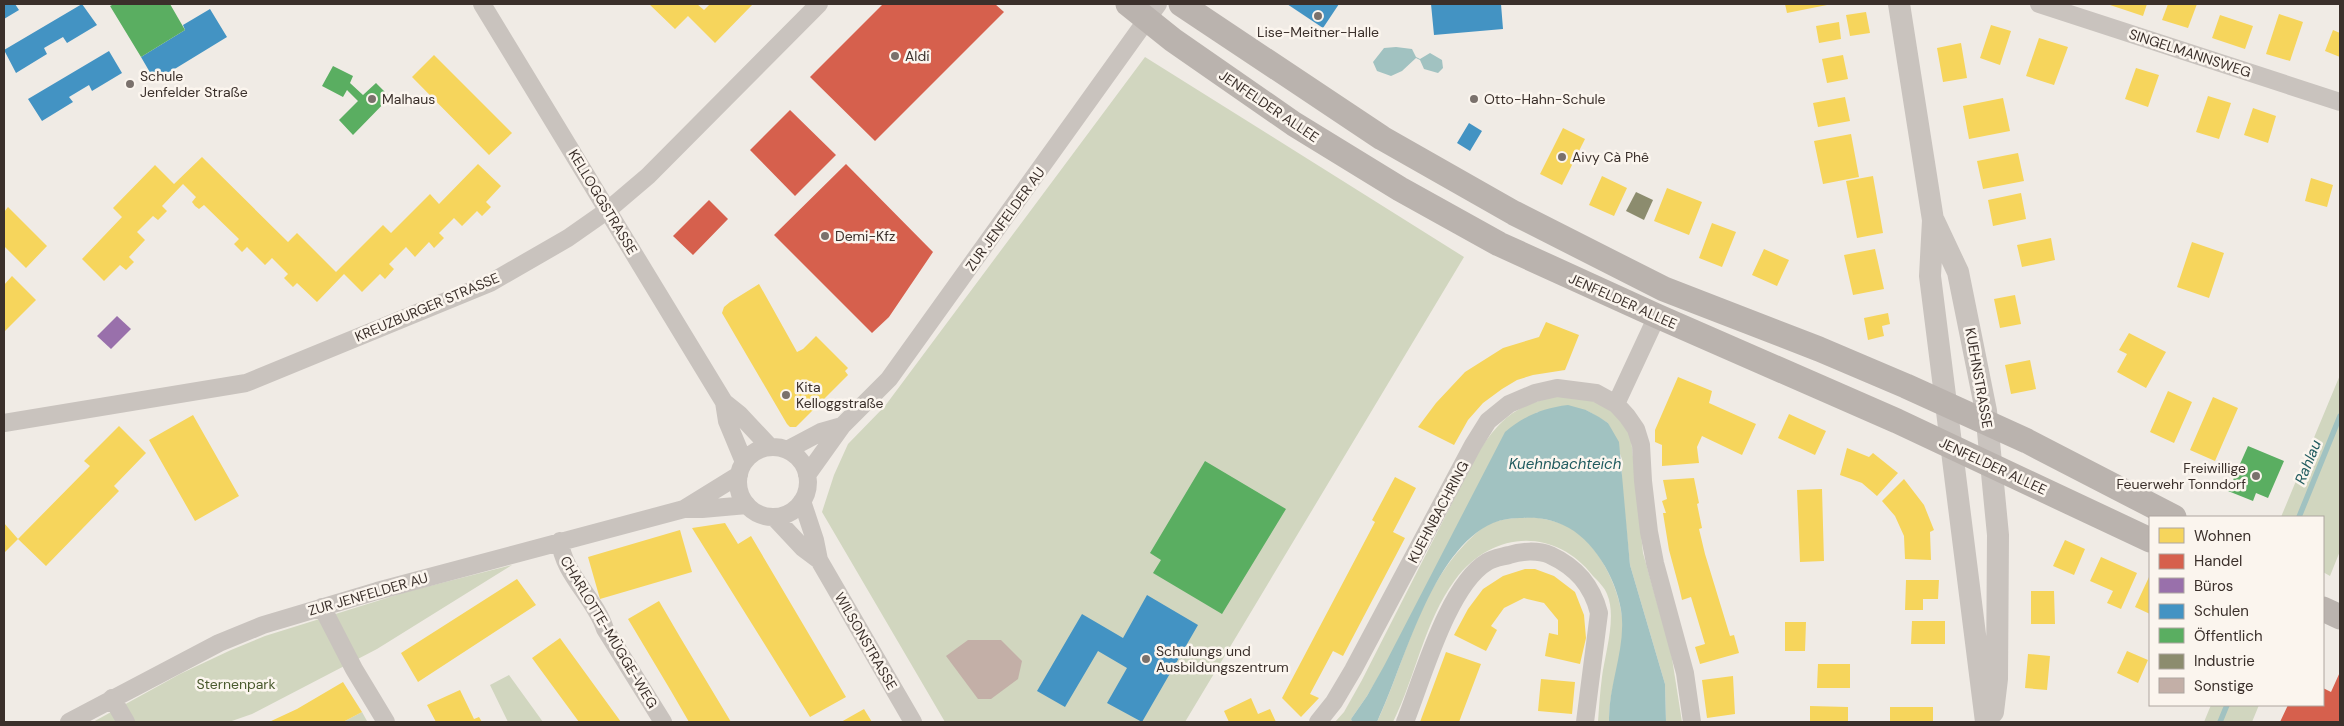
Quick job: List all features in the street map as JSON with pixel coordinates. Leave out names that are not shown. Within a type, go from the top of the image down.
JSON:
[{"type":"main road","name":"JENFELDER ALLEE","points":[[1128,4],[1153,12],[1294,124],[1400,189],[1499,244],[1952,447],[2149,540]]},
{"type":"main road","name":"JENFELDER ALLEE","points":[[1181,4],[1382,138],[1514,213],[1680,296],[1819,349],[2045,449],[2172,516]]},
{"type":"main road","points":[[1657,316],[1680,296]]},
{"type":"main road","points":[[2324,609],[2340,616]]},
{"type":"street","name":"KELLOGGSTRASSE","points":[[482,4],[724,402],[770,447]]},
{"type":"street","name":"KREUZBURGER STRASSE","points":[[4,424],[246,383],[490,283],[568,238],[608,210],[648,176],[820,4]]},
{"type":"street","name":"KUEHNSTRASSE","points":[[1899,4],[1933,220],[1930,276],[1986,722]]},
{"type":"street","name":"SINGELMANNSWEG","points":[[2039,4],[2340,102]]},
{"type":"street","name":"ZUR JENFELDER AU","points":[[807,476],[842,426],[889,379],[1153,12]]},
{"type":"street","name":"KUEHNSTRASSE","points":[[1933,220],[1958,272],[1979,371],[1987,423],[1998,535],[1997,679],[1992,722]]},
{"type":"street","points":[[1616,404],[1657,316]]},
{"type":"street","name":"KUEHNBACHRING","points":[[1318,722],[1334,702],[1353,670],[1473,445],[1488,422],[1509,404],[1535,393],[1557,388],[1596,393],[1616,404],[1628,416],[1636,429],[1642,445],[1642,481],[1652,547],[1685,673],[1692,722]]},
{"type":"street","name":"KELLOGGSTRASSE","points":[[724,402],[727,421],[741,468]]},
{"type":"street","name":"ZUR JENFELDER AU","points":[[787,450],[821,432],[842,426]]},
{"type":"street","points":[[770,447],[787,450],[802,463],[807,476],[807,489],[802,501],[792,510],[774,517],[761,514],[746,505],[739,491],[741,468],[756,451],[770,447]]},
{"type":"street","name":"ZUR JENFELDER AU","points":[[684,509],[741,468]]},
{"type":"street","name":"WILSONSTRASSE","points":[[802,501],[815,540],[819,560],[913,722]]},
{"type":"street","name":"ZUR JENFELDER AU","points":[[69,722],[226,640],[263,625],[560,541],[684,509],[746,505]]},
{"type":"street","name":"WILSONSTRASSE","points":[[774,517],[794,536],[803,548],[819,560]]},
{"type":"street","name":"CHARLOTTE-MÜGGE-WEG","points":[[560,541],[561,552],[575,579],[600,614],[605,629],[663,722]]},
{"type":"street","points":[[1405,722],[1437,634],[1464,583],[1487,562],[1517,552],[1544,552],[1567,563],[1584,580],[1595,597],[1599,613],[1585,722]]},
{"type":"street","points":[[322,607],[354,669],[386,722]]},
{"type":"street","points":[[112,698],[126,722]]},
{"type":"green space","points":[[1145,57],[1464,257],[1185,722],[945,722],[822,512],[834,475],[848,444],[885,406]]},
{"type":"green space","points":[[2340,375],[2340,551],[2330,576],[2324,573],[2324,516],[2281,516]]},
{"type":"green space","points":[[1557,396],[1592,400],[1610,410],[1625,427],[1631,438],[1643,553],[1671,652],[1682,722],[1666,722],[1665,684],[1630,565],[1622,485],[1622,459],[1608,423],[1586,410],[1537,412],[1367,696],[1351,719],[1352,722],[1335,722],[1344,712],[1362,680],[1477,454],[1494,431],[1510,415],[1530,404]]},
{"type":"green space","points":[[1532,517],[1560,523],[1581,535],[1600,559],[1615,588],[1622,618],[1623,632],[1609,711],[1609,722],[1598,722],[1602,677],[1611,624],[1610,603],[1606,592],[1578,560],[1561,549],[1542,543],[1524,541],[1505,544],[1487,551],[1470,563],[1455,580],[1435,613],[1393,722],[1377,722],[1423,607],[1448,564],[1464,545],[1486,526],[1494,522],[1513,518]]},
{"type":"green space","name":"Sternenpark","points":[[512,565],[377,649],[252,714],[229,722],[93,722],[180,674],[265,636],[406,592]]},
{"type":"green space","points":[[509,675],[543,722],[508,722],[490,685]]},
{"type":"green space","points":[[2211,706],[2259,706],[2252,722],[2204,722]]},
{"type":"green space","points":[[362,712],[367,721],[343,722]]},
{"type":"water","points":[[1384,48],[1412,49],[1416,57],[1420,59],[1430,53],[1442,60],[1443,68],[1438,73],[1424,69],[1420,60],[1416,58],[1402,71],[1391,76],[1377,71],[1373,62]]},
{"type":"water","name":"Kuehnbachteich","points":[[1568,405],[1586,410],[1608,423],[1619,442],[1630,565],[1665,684],[1666,722],[1609,722],[1611,694],[1622,638],[1621,610],[1614,585],[1593,549],[1574,531],[1553,521],[1528,518],[1508,519],[1493,523],[1471,537],[1453,558],[1436,583],[1409,642],[1377,722],[1352,722],[1351,719],[1384,666],[1505,432],[1519,421],[1534,414],[1550,408]]},
{"type":"building: Wohnen","points":[[649,4],[697,4],[704,10],[710,4],[753,4],[715,43],[688,16],[675,29]]},
{"type":"building: Wohnen","points":[[1785,4],[1827,4],[1827,5],[1787,13]]},
{"type":"building: Wohnen","points":[[2107,4],[2147,4],[2143,16]]},
{"type":"building: Wohnen","points":[[2168,4],[2197,4],[2188,28],[2162,20]]},
{"type":"building: Wohnen","points":[[1866,12],[1870,33],[1850,36],[1846,15]]},
{"type":"building: Wohnen","points":[[2279,14],[2303,22],[2290,61],[2266,54]]},
{"type":"building: Wohnen","points":[[2220,15],[2253,26],[2245,49],[2212,38]]},
{"type":"building: Wohnen","points":[[1839,22],[1841,39],[1819,43],[1816,26]]},
{"type":"building: Wohnen","points":[[1991,25],[2011,31],[2000,65],[1980,58]]},
{"type":"building: Wohnen","points":[[2333,30],[2340,33],[2340,57],[2325,51]]},
{"type":"building: Wohnen","points":[[2039,38],[2068,47],[2054,85],[2026,76]]},
{"type":"building: Wohnen","points":[[1961,43],[1967,78],[1943,82],[1937,48]]},
{"type":"building: Wohnen","points":[[434,55],[512,133],[489,155],[412,77]]},
{"type":"building: Wohnen","points":[[1843,55],[1848,79],[1827,83],[1822,59]]},
{"type":"building: Wohnen","points":[[2136,68],[2159,75],[2148,107],[2125,99]]},
{"type":"building: Wohnen","points":[[2208,96],[2231,103],[2219,139],[2196,132]]},
{"type":"building: Wohnen","points":[[1845,97],[1850,121],[1818,127],[1813,103]]},
{"type":"building: Wohnen","points":[[2003,98],[2010,131],[1969,139],[1963,106]]},
{"type":"building: Wohnen","points":[[2253,108],[2276,116],[2268,143],[2244,135]]},
{"type":"building: Wohnen","points":[[1563,128],[1585,139],[1562,185],[1540,174]]},
{"type":"building: Wohnen","points":[[1851,134],[1859,177],[1823,184],[1814,141]]},
{"type":"building: Wohnen","points":[[2018,153],[2024,181],[1983,189],[1977,161]]},
{"type":"building: Wohnen","points":[[202,157],[288,242],[297,233],[336,272],[383,225],[391,233],[430,194],[439,204],[478,164],[501,186],[486,202],[491,207],[482,216],[477,211],[462,226],[454,218],[439,233],[444,238],[434,248],[429,242],[415,257],[406,247],[389,264],[394,269],[385,279],[380,274],[362,292],[344,274],[317,302],[297,283],[293,287],[284,278],[288,274],[272,258],[265,265],[247,247],[242,252],[234,244],[239,239],[204,205],[199,209],[195,206],[192,202],[196,197],[183,184],[162,206],[167,211],[158,220],[153,216],[137,232],[145,240],[129,257],[134,262],[126,270],[120,265],[104,281],[82,259],[122,217],[113,208],[155,165],[174,184]]},
{"type":"building: Wohnen","points":[[1602,176],[1627,188],[1614,216],[1589,205]]},
{"type":"building: Wohnen","points":[[1873,176],[1883,233],[1857,238],[1846,181]]},
{"type":"building: Wohnen","points":[[2311,178],[2333,185],[2327,207],[2305,201]]},
{"type":"building: Wohnen","points":[[1667,188],[1702,202],[1689,235],[1654,221]]},
{"type":"building: Wohnen","points":[[2021,193],[2026,219],[1993,226],[1988,200]]},
{"type":"building: Wohnen","points":[[8,207],[47,246],[26,268],[4,246],[4,212]]},
{"type":"building: Wohnen","points":[[1712,223],[1736,232],[1722,267],[1699,258]]},
{"type":"building: Wohnen","points":[[2051,238],[2055,260],[2022,267],[2017,245]]},
{"type":"building: Wohnen","points":[[2192,242],[2224,253],[2209,298],[2177,287]]},
{"type":"building: Wohnen","points":[[1764,249],[1789,260],[1777,286],[1752,275]]},
{"type":"building: Wohnen","points":[[1875,249],[1884,289],[1853,295],[1844,255]]},
{"type":"building: Wohnen","points":[[12,276],[36,300],[4,332],[4,285]]},
{"type":"building: Wohnen","points":[[759,284],[797,352],[803,349],[816,336],[848,368],[845,371],[848,375],[796,427],[790,427],[787,424],[722,313],[724,307],[730,302]]},
{"type":"building: Wohnen","points":[[2015,295],[2021,324],[2000,328],[1994,299]]},
{"type":"building: Wohnen","points":[[1888,313],[1890,324],[1882,326],[1884,336],[1868,340],[1864,318]]},
{"type":"building: Wohnen","points":[[1546,322],[1579,335],[1565,370],[1533,375],[1517,380],[1502,389],[1483,403],[1468,420],[1454,445],[1418,427],[1436,403],[1465,372],[1503,348],[1539,337]]},
{"type":"building: Wohnen","points":[[2129,333],[2166,352],[2146,388],[2117,372],[2127,354],[2119,350]]},
{"type":"building: Wohnen","points":[[2030,360],[2036,389],[2011,394],[2005,365]]},
{"type":"building: Wohnen","points":[[1678,377],[1712,391],[1709,403],[1756,424],[1742,455],[1702,436],[1697,447],[1699,463],[1662,466],[1662,445],[1655,442],[1655,430]]},
{"type":"building: Wohnen","points":[[2168,391],[2192,402],[2174,443],[2150,432]]},
{"type":"building: Wohnen","points":[[2213,397],[2238,408],[2215,461],[2190,450]]},
{"type":"building: Wohnen","points":[[1789,414],[1826,431],[1815,455],[1778,438]]},
{"type":"building: Wohnen","points":[[193,415],[239,496],[195,521],[149,440]]},
{"type":"building: Wohnen","points":[[119,426],[146,453],[114,486],[119,491],[46,566],[18,539],[90,466],[84,461]]},
{"type":"building: Wohnen","points":[[1847,448],[1869,457],[1873,453],[1898,473],[1877,496],[1862,483],[1840,475]]},
{"type":"building: Wohnen","points":[[1395,477],[1416,488],[1393,532],[1405,538],[1343,656],[1333,651],[1310,694],[1319,698],[1301,717],[1282,698],[1375,522],[1372,520]]},
{"type":"building: Wohnen","points":[[1694,478],[1702,528],[1699,529],[1705,554],[1730,636],[1734,635],[1739,653],[1700,664],[1695,647],[1705,644],[1691,597],[1682,600],[1669,550],[1663,513],[1666,513],[1662,501],[1667,499],[1663,480]]},
{"type":"building: Wohnen","points":[[1904,479],[1924,505],[1934,530],[1930,532],[1931,560],[1905,559],[1904,536],[1895,516],[1882,501]]},
{"type":"building: Wohnen","points":[[1822,489],[1824,561],[1800,562],[1797,490]]},
{"type":"building: Wohnen","points":[[4,523],[18,539],[4,553]]},
{"type":"building: Wohnen","points":[[725,523],[738,544],[751,536],[846,697],[810,717],[692,528]]},
{"type":"building: Wohnen","points":[[680,530],[692,572],[600,599],[588,557]]},
{"type":"building: Wohnen","points":[[2065,540],[2085,549],[2074,575],[2053,566]]},
{"type":"building: Wohnen","points":[[2101,557],[2137,573],[2121,609],[2107,603],[2113,591],[2090,581]]},
{"type":"building: Wohnen","points":[[1525,569],[1535,569],[1554,576],[1575,592],[1584,615],[1586,638],[1580,664],[1545,656],[1549,633],[1558,635],[1558,620],[1544,603],[1524,598],[1504,608],[1491,626],[1497,630],[1486,651],[1454,635],[1468,609],[1483,589],[1503,576]]},
{"type":"building: Wohnen","points":[[2149,577],[2149,614],[2135,607]]},
{"type":"building: Wohnen","points":[[517,579],[536,605],[418,682],[401,653]]},
{"type":"building: Wohnen","points":[[1906,580],[1939,580],[1938,599],[1923,599],[1923,610],[1905,610]]},
{"type":"building: Wohnen","points":[[2031,591],[2054,591],[2055,624],[2031,624]]},
{"type":"building: Wohnen","points":[[659,601],[731,722],[689,722],[628,619]]},
{"type":"building: Wohnen","points":[[1912,621],[1945,621],[1945,644],[1911,644]]},
{"type":"building: Wohnen","points":[[1785,622],[1806,622],[1805,651],[1785,651]]},
{"type":"building: Wohnen","points":[[560,638],[621,722],[579,722],[532,658]]},
{"type":"building: Wohnen","points":[[2127,651],[2148,660],[2138,683],[2117,673]]},
{"type":"building: Wohnen","points":[[1446,652],[1481,664],[1459,722],[1420,722]]},
{"type":"building: Wohnen","points":[[2028,654],[2050,656],[2047,690],[2025,688]]},
{"type":"building: Wohnen","points":[[1818,664],[1850,664],[1850,688],[1817,688]]},
{"type":"building: Wohnen","points":[[1733,676],[1735,714],[1707,718],[1702,680]]},
{"type":"building: Wohnen","points":[[1541,679],[1575,682],[1572,714],[1538,711]]},
{"type":"building: Wohnen","points":[[343,682],[362,712],[343,722],[269,722],[297,709]]},
{"type":"building: Wohnen","points":[[460,690],[474,719],[479,717],[482,722],[436,722],[427,705]]},
{"type":"building: Wohnen","points":[[1251,698],[1258,714],[1270,709],[1276,722],[1229,722],[1224,711]]},
{"type":"building: Wohnen","points":[[1810,706],[1848,707],[1848,722],[1810,722]]},
{"type":"building: Wohnen","points":[[1890,707],[1933,707],[1933,722],[1890,722]]},
{"type":"building: Wohnen","points":[[864,709],[872,722],[841,722]]},
{"type":"building: Handel","name":"Aldi","points":[[883,4],[995,4],[1004,12],[875,141],[810,77]]},
{"type":"building: Handel","points":[[790,110],[836,155],[795,196],[750,150]]},
{"type":"building: Handel","points":[[846,164],[933,252],[889,317],[872,333],[774,235]]},
{"type":"building: Handel","points":[[709,200],[728,219],[693,255],[673,236]]},
{"type":"building: Handel","points":[[2340,672],[2340,722],[2280,722],[2288,706],[2324,706],[2324,688],[2331,692]]},
{"type":"building: Büros","points":[[117,316],[131,329],[111,349],[97,336]]},
{"type":"building: Schulen","points":[[4,4],[15,4],[19,10],[4,19]]},
{"type":"building: Schulen","points":[[82,4],[97,25],[67,43],[63,37],[44,48],[47,54],[16,73],[4,50]]},
{"type":"building: Schulen","name":"Lise-Meitner-Halle","points":[[1287,4],[1339,4],[1323,28]]},
{"type":"building: Schulen","points":[[1431,4],[1501,4],[1503,29],[1434,35]]},
{"type":"building: Schulen","points":[[210,9],[227,37],[155,81],[141,57],[185,30],[183,25]]},
{"type":"building: Schulen","points":[[109,51],[122,73],[92,91],[89,85],[69,97],[73,102],[42,121],[28,99]]},
{"type":"building: Schulen","points":[[1469,123],[1482,131],[1470,151],[1457,143]]},
{"type":"building: Schulen","name":"Schulungs und Ausbildungszentrum","points":[[1147,595],[1198,625],[1142,722],[1107,703],[1127,668],[1098,651],[1065,707],[1037,691],[1082,614],[1123,638]]},
{"type":"building: Öffentlich","points":[[114,4],[170,4],[185,30],[141,57],[110,6]]},
{"type":"building: Öffentlich","name":"Malhaus","points":[[333,66],[353,76],[350,83],[363,95],[376,83],[390,97],[353,135],[339,120],[358,101],[347,90],[343,97],[322,86]]},
{"type":"building: Öffentlich","name":"Freiwillige Feuerwehr Tonndorf","points":[[2248,446],[2284,461],[2268,498],[2256,493],[2253,501],[2228,491]]},
{"type":"building: Öffentlich","points":[[1205,461],[1286,509],[1222,614],[1153,573],[1161,560],[1150,553]]},
{"type":"building: Industrie","points":[[1636,192],[1653,200],[1644,220],[1626,211]]},
{"type":"building: Sonstige","points":[[968,640],[1001,640],[1022,661],[1018,679],[991,699],[978,699],[946,656]]},
{"type":"waterway","name":"Rahlau","points":[[2299,516],[2340,416]]},
{"type":"waterway","name":"Rahlau","points":[[2220,722],[2227,706]]},
{"type":"place","name":"Lise-Meitner-Halle","points":[[1318,16]]},
{"type":"place","name":"Aldi","points":[[895,56]]},
{"type":"place","name":"Schule Jenfelder Straße","points":[[130,84]]},
{"type":"place","name":"Malhaus","points":[[372,99]]},
{"type":"place","name":"Otto-Hahn-Schule","points":[[1474,99]]},
{"type":"place","name":"Aivy Cà Phê","points":[[1562,157]]},
{"type":"place","name":"Demi-Kfz","points":[[825,236]]},
{"type":"place","name":"Kita Kelloggstraße","points":[[786,395]]},
{"type":"place","name":"Freiwillige Feuerwehr Tonndorf","points":[[2256,476]]},
{"type":"place","name":"Schulungs und Ausbildungszentrum","points":[[1146,659]]}]
